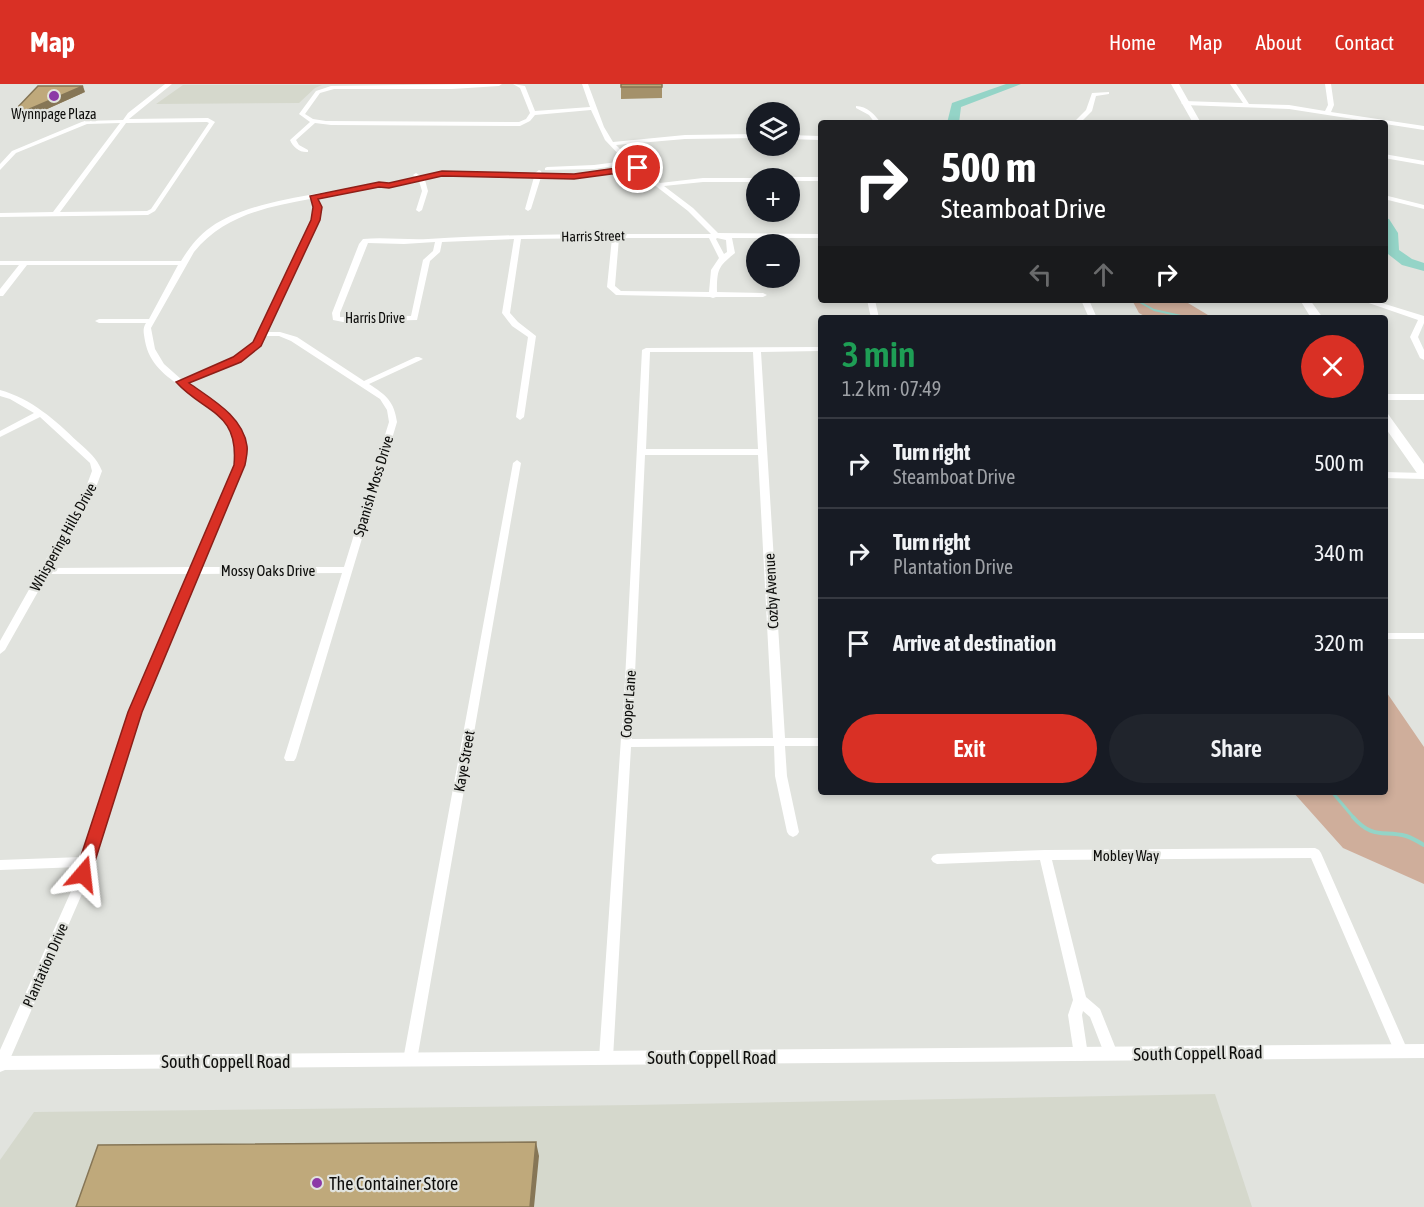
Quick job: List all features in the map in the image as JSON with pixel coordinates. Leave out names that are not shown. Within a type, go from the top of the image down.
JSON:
[{"type":"main road","points":[[1164,84],[1173,98],[1185,106],[1195,120]]},
{"type":"main road","points":[[1175,84],[1184,98],[1185,106]]},
{"type":"main road","points":[[1388,423],[1424,474]]},
{"type":"street","points":[[54,215],[125,120],[169,84]]},
{"type":"street","points":[[499,84],[452,87],[333,87],[318,92],[302,114],[311,121],[368,124],[432,122],[510,125],[528,120],[532,111],[523,87],[516,84]]},
{"type":"street","points":[[585,84],[606,136],[612,144],[702,220],[716,235],[730,240],[731,253],[722,257],[716,267],[713,296]]},
{"type":"street","points":[[1233,84],[1248,106]]},
{"type":"street","points":[[1328,84],[1330,105],[1328,112]]},
{"type":"street","points":[[1079,120],[1089,111],[1094,94],[1107,93]]},
{"type":"street","points":[[532,111],[594,105]]},
{"type":"street","points":[[1185,106],[1289,107],[1379,120]]},
{"type":"street","points":[[858,107],[871,114],[876,120]]},
{"type":"street","points":[[0,168],[14,152],[78,126],[97,121],[208,120],[212,122],[153,210],[140,214],[0,215]]},
{"type":"street","points":[[306,150],[296,146],[293,140],[311,121]]},
{"type":"street","points":[[1388,121],[1424,127]]},
{"type":"street","points":[[612,144],[685,137],[746,136]]},
{"type":"street","points":[[800,137],[818,138]]},
{"type":"street","points":[[1388,157],[1424,163]]},
{"type":"street","name":"Plantation Drive","points":[[0,1064],[64,923],[87,862],[135,712],[240,465],[241,445],[232,424],[217,408],[168,374],[150,350],[147,342],[147,328],[203,237],[225,222],[270,206],[379,185],[389,186],[442,174],[539,172],[631,162]]},
{"type":"street","name":"Plantation Drive","points":[[379,185],[384,180],[444,167],[590,175],[638,168]]},
{"type":"street","points":[[414,172],[426,187],[419,210]]},
{"type":"street","points":[[528,209],[539,172]]},
{"type":"street","points":[[800,179],[818,179]]},
{"type":"street","points":[[660,185],[703,180],[746,180]]},
{"type":"street","points":[[181,382],[237,359],[253,348],[263,334],[316,220],[318,207],[313,198]]},
{"type":"street","points":[[1388,198],[1424,207]]},
{"type":"street","points":[[716,235],[712,239],[722,257]]},
{"type":"street","points":[[616,236],[611,287],[614,291],[626,295],[763,295]]},
{"type":"street","name":"Harris Street","points":[[366,241],[439,241],[518,237],[818,236]]},
{"type":"street","points":[[518,237],[506,313],[515,324],[532,336],[520,417]]},
{"type":"street","name":"Harris Drive","points":[[366,241],[336,313],[336,318],[343,320],[414,318],[427,260],[436,252],[439,241]]},
{"type":"street","points":[[0,263],[185,263]]},
{"type":"street","points":[[0,294],[25,263]]},
{"type":"street","points":[[1373,303],[1423,319],[1414,337],[1424,358]]},
{"type":"street","points":[[99,321],[152,321]]},
{"type":"street","name":"Spanish Moss Drive","points":[[263,334],[280,334],[294,339],[363,384],[382,397],[391,410],[393,422],[290,758]]},
{"type":"street","points":[[757,350],[818,349]]},
{"type":"street","name":"Cooper Lane","points":[[606,1058],[643,452],[646,350],[757,350]]},
{"type":"street","name":"Cozby Avenue","points":[[757,350],[779,743],[782,776],[793,832]]},
{"type":"street","points":[[363,384],[419,359]]},
{"type":"street","name":"Whispering Hills Drive","points":[[0,393],[25,403],[39,414],[94,462],[97,471],[90,490],[0,650]]},
{"type":"street","points":[[1388,397],[1424,397]]},
{"type":"street","points":[[0,434],[39,414]]},
{"type":"street","points":[[643,452],[762,452]]},
{"type":"street","name":"Kaye Street","points":[[410,1060],[517,463]]},
{"type":"street","points":[[1388,475],[1424,474]]},
{"type":"street","name":"Mossy Oaks Drive","points":[[46,571],[347,570]]},
{"type":"street","points":[[1388,636],[1424,636]]},
{"type":"street","points":[[625,743],[818,742]]},
{"type":"street","name":"Mobley Way","points":[[937,859],[1045,855],[1315,853],[1401,1051]]},
{"type":"street","points":[[1045,855],[1080,1000],[1075,1015],[1081,1054]]},
{"type":"street","points":[[0,865],[87,862]]},
{"type":"street","points":[[1080,1000],[1095,1013],[1111,1054]]},
{"type":"street","name":"South Coppell Road","points":[[0,1064],[1424,1052]]},
{"type":"shaded area","points":[[183,85],[322,85],[315,88],[299,103],[156,104]]},
{"type":"shaded area","points":[[1134,303],[1188,303],[1208,315],[1143,315]]},
{"type":"shaded area","points":[[1388,694],[1424,747],[1424,884],[1343,848],[1296,795],[1388,795]]},
{"type":"shaded area","points":[[1215,1094],[1252,1207],[0,1207],[0,1160],[34,1112],[635,1105]]},
{"type":"building","points":[[621,84],[662,84],[662,87],[621,87]]},
{"type":"building","points":[[38,86],[83,86],[25,111],[16,109]]},
{"type":"building","name":"The Container Store","points":[[536,1142],[530,1207],[76,1207],[98,1145]]},
{"type":"waterway","points":[[954,120],[956,105],[1016,84]]},
{"type":"waterway","points":[[1388,228],[1391,233],[1393,251],[1407,262],[1424,267]]},
{"type":"waterway","points":[[1141,303],[1154,310],[1176,315]]},
{"type":"waterway","points":[[1335,795],[1354,818]]},
{"type":"waterway","points":[[1354,818],[1373,832],[1406,836],[1424,845]]},
{"type":"place","name":"Wynnpage Plaza","points":[[54,96]]},
{"type":"place","name":"The Container Store","points":[[317,1183]]},
{"type":"route","points":[[83,874],[135,712],[176,621],[240,465],[241,445],[232,424],[217,408],[181,382],[231,363],[257,344],[316,220],[318,207],[313,198],[379,185],[389,186],[437,174],[574,176],[638,168]]}]
